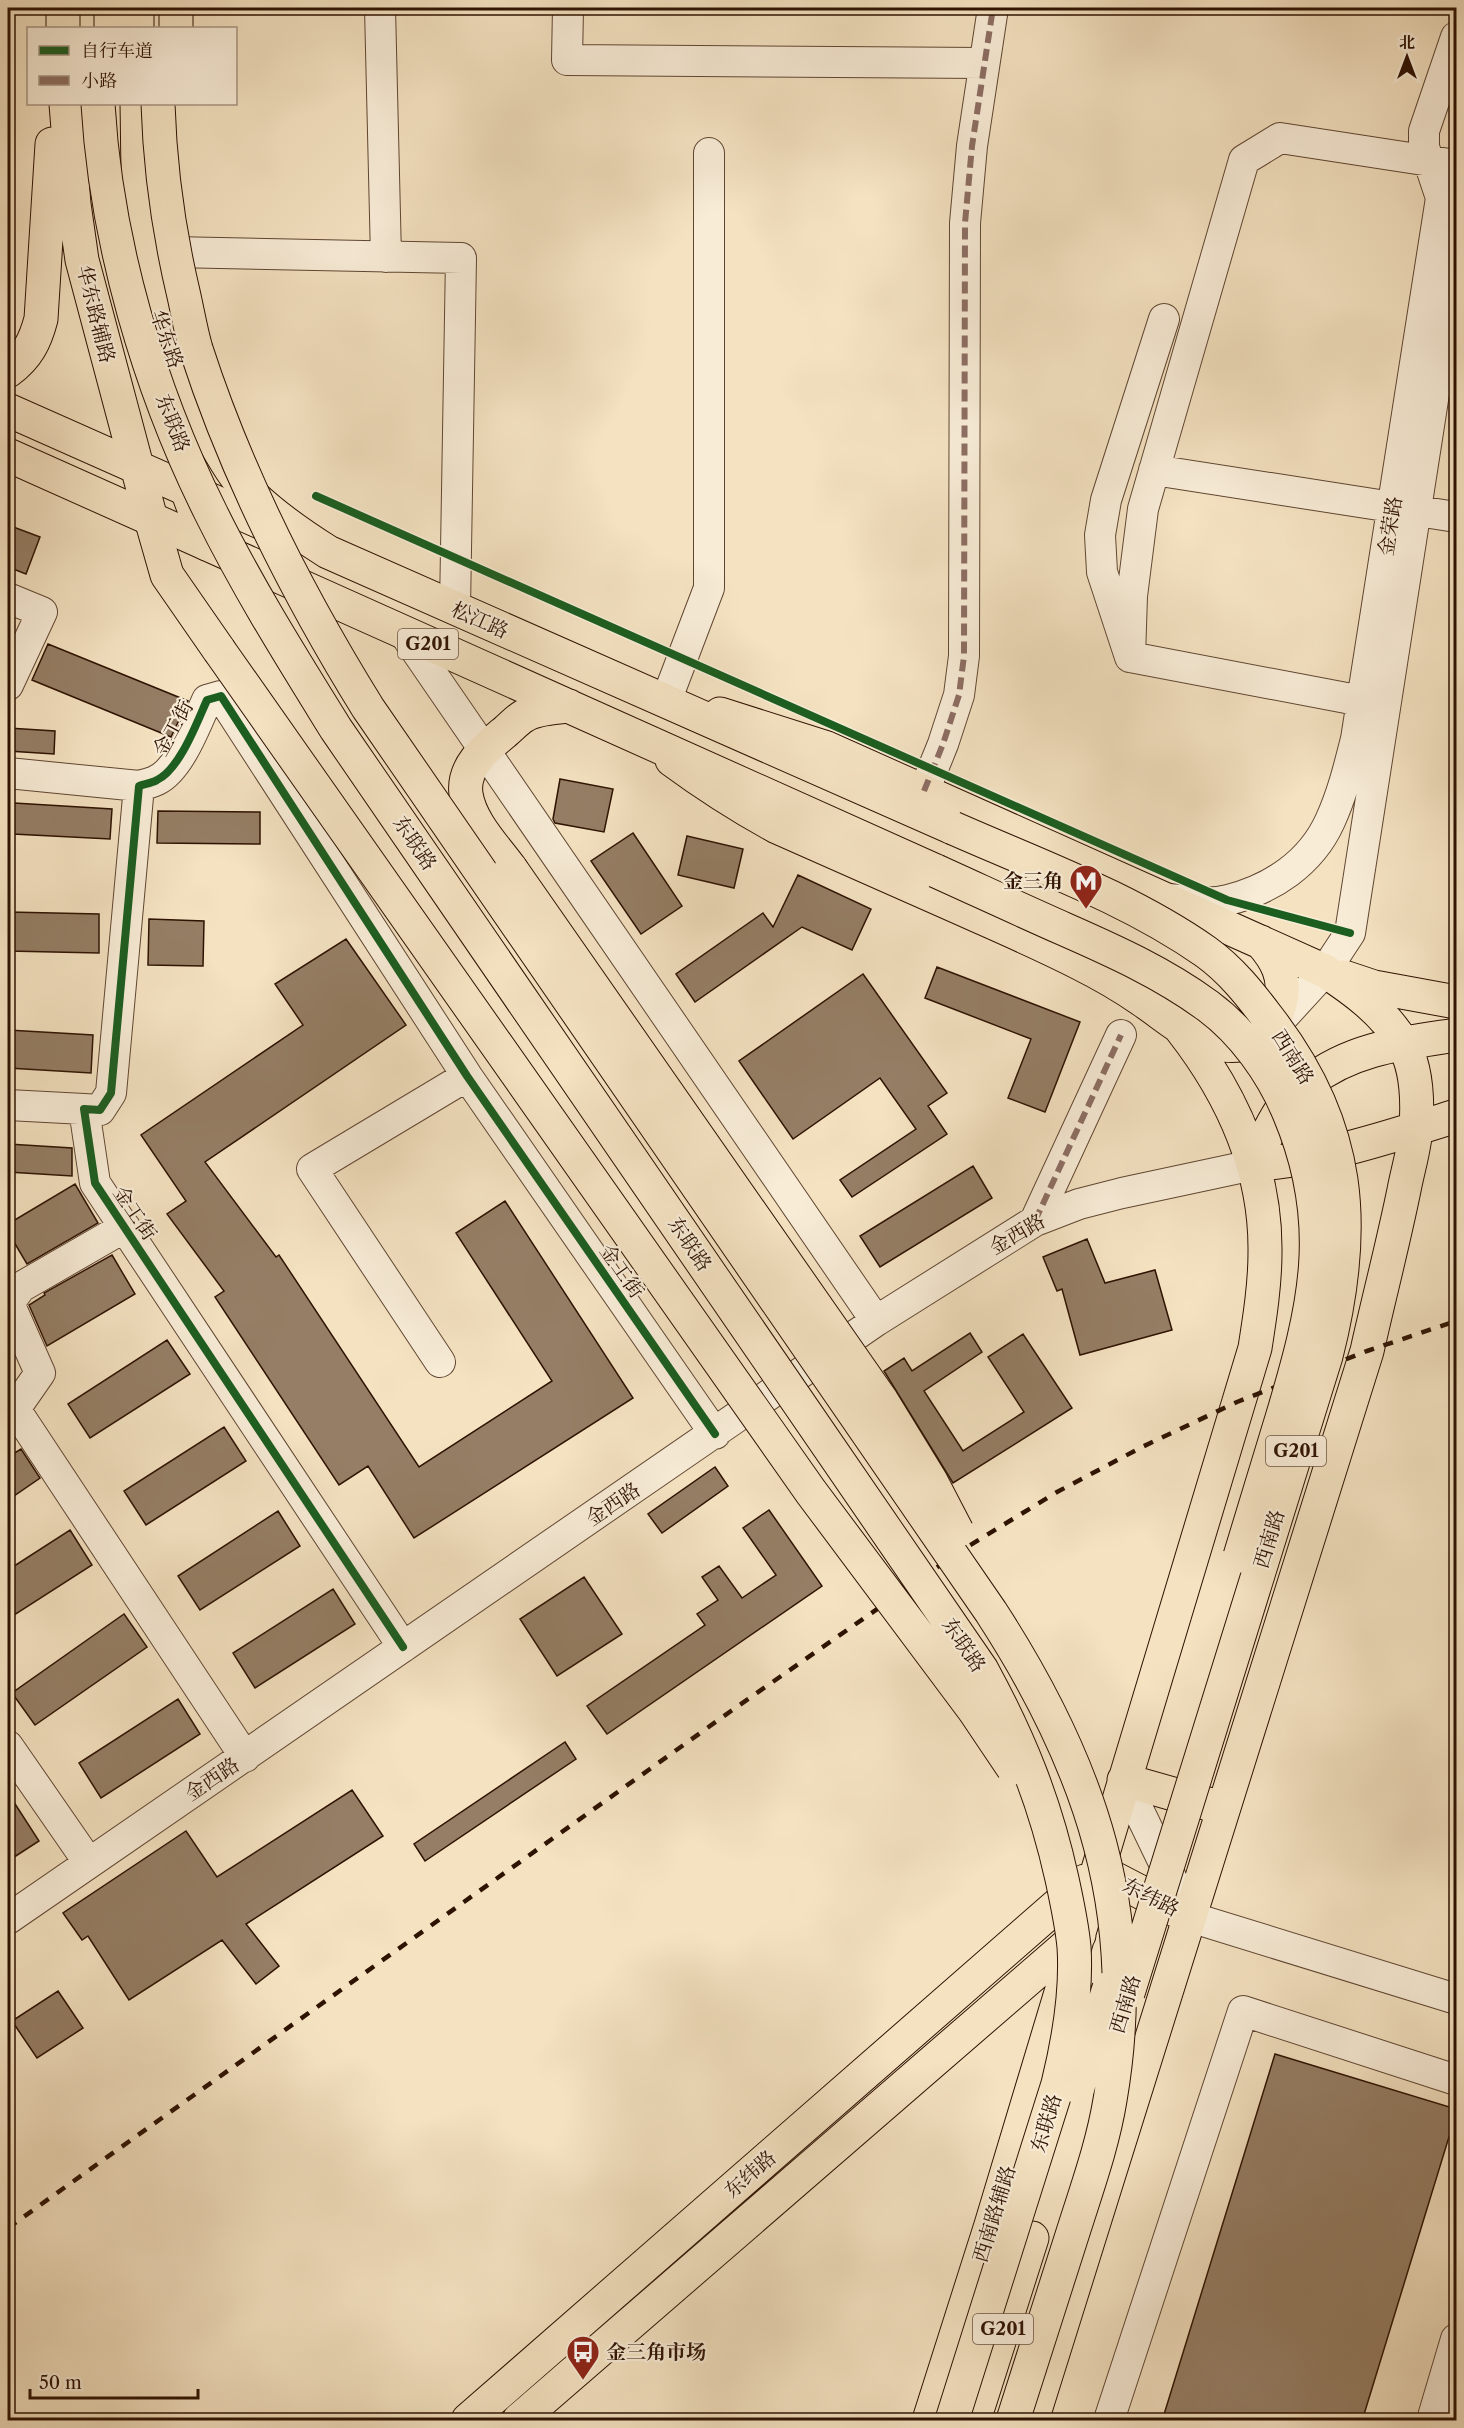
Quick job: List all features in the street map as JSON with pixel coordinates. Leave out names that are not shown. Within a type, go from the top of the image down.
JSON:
[{"type":"main road","points":[[63,8],[63,27]]},
{"type":"main road","points":[[95,8],[95,27]]},
{"type":"main road","points":[[111,8],[111,27]]},
{"type":"main road","points":[[137,8],[137,27]]},
{"type":"main road","points":[[156,8],[156,27]]},
{"type":"main road","points":[[176,8],[176,27]]},
{"type":"main road","points":[[8,370],[27,353],[36,339],[41,320],[55,105]]},
{"type":"main road","name":"华东路辅路","points":[[66,105],[74,204],[82,260],[167,576],[811,1492],[1004,1752],[1056,1851]]},
{"type":"main road","name":"东联路","points":[[98,105],[110,206],[127,282],[147,355],[180,445],[210,511],[248,584],[336,729],[982,1670],[1007,1716],[1044,1804],[1056,1851],[1074,1948],[1069,2038],[1058,2084],[952,2421]]},
{"type":"main road","name":"华东路","points":[[111,105],[111,201],[118,266],[128,312],[141,358],[207,544]]},
{"type":"main road","name":"华东路","points":[[137,105],[139,201],[144,254],[155,307],[170,354],[190,401],[222,454],[250,494],[288,526],[328,552]]},
{"type":"main road","name":"东联路","points":[[158,105],[165,199],[196,348],[227,432],[255,498],[323,635],[369,708],[992,1612],[1054,1719],[1077,1771],[1094,1822],[1115,1916],[1120,1963],[1121,2006],[1115,2069],[1101,2144],[1013,2421]]},
{"type":"main road","points":[[175,105],[172,252],[178,304],[187,356],[222,454]]},
{"type":"main road","name":"松江路","points":[[8,410],[954,828]]},
{"type":"main road","points":[[8,455],[207,544]]},
{"type":"main road","name":"G201","points":[[207,544],[650,743]]},
{"type":"main road","points":[[666,701],[741,719],[827,748],[1325,971],[1374,987],[1456,1002]]},
{"type":"main road","points":[[569,706],[546,709],[524,716],[475,760],[468,773],[466,793],[472,814],[889,1411],[931,1481],[1024,1664]]},
{"type":"main road","points":[[650,743],[712,790],[744,810],[777,827],[1056,951],[1103,975],[1143,1000],[1180,1029],[1203,1057],[1222,1088],[1240,1125],[1253,1165],[1262,1208],[1266,1251],[1263,1299],[1255,1348],[1098,1870]]},
{"type":"main road","name":"西南路","points":[[650,743],[1138,963],[1209,1007],[1238,1033],[1263,1064],[1282,1096],[1297,1131],[1306,1163],[1317,1237],[1316,1275],[1303,1350],[1041,2241],[995,2421]]},
{"type":"main road","name":"西南路","points":[[954,828],[1118,901],[1167,927],[1207,953],[1236,978],[1278,1030],[1314,1089],[1335,1149],[1346,1222],[1344,1265],[1326,1356],[1041,2241],[974,2421]]},
{"type":"main road","points":[[1180,1029],[1204,1040],[1226,1045],[1248,1042],[1268,1032],[1278,1013],[1283,991],[1280,971],[1274,957],[1262,942]]},
{"type":"main road","name":"西南路","points":[[1190,1917],[1367,1351],[1393,1242],[1416,1129],[1415,1084],[1412,1065],[1403,1043],[1385,1019],[1365,1000],[1325,971]]},
{"type":"main road","points":[[1253,1165],[1270,1128],[1290,1098],[1322,1072],[1361,1052],[1456,1035]]},
{"type":"main road","points":[[1253,1165],[1288,1162],[1332,1154],[1456,1116]]},
{"type":"main road","points":[[1124,1780],[1224,1809]]},
{"type":"main road","name":"东纬路","points":[[468,2421],[1098,1870],[1190,1917]]},
{"type":"main road","name":"西南路辅路","points":[[929,2421],[991,2225],[1098,1870]]},
{"type":"main road","points":[[1032,2421],[1190,1917]]},
{"type":"main road","name":"东纬路","points":[[519,2421],[1078,1936],[1190,1917]]},
{"type":"street","points":[[380,8],[386,257]]},
{"type":"street","points":[[568,8],[567,60],[984,63]]},
{"type":"street","points":[[924,791],[959,695],[964,656],[965,223],[972,146],[993,8]]},
{"type":"street","name":"金荣路","points":[[1268,1032],[1325,971],[1350,933],[1441,198],[1443,163],[1424,147],[1424,131],[1456,37]]},
{"type":"street","points":[[1130,657],[1132,596],[1143,509],[1244,160],[1280,138],[1443,163]]},
{"type":"street","points":[[666,701],[709,588],[709,153]]},
{"type":"street","points":[[172,252],[460,258],[455,608]]},
{"type":"street","name":"金荣路","points":[[1163,898],[1198,903],[1227,900],[1259,890],[1286,875],[1309,854],[1329,824],[1346,782],[1456,252]]},
{"type":"street","points":[[1130,657],[1102,573],[1100,535],[1106,500],[1164,319]]},
{"type":"street","points":[[1154,470],[1456,517]]},
{"type":"street","points":[[8,598],[42,612],[8,685]]},
{"type":"street","points":[[404,633],[876,1321]]},
{"type":"street","points":[[1130,657],[1362,701]]},
{"type":"street","name":"金工街","points":[[139,786],[159,780],[173,766],[207,700],[221,696],[467,1076],[715,1434]]},
{"type":"street","points":[[8,773],[139,786],[111,1093],[100,1110],[8,1105]]},
{"type":"street","points":[[1350,933],[1360,963],[1403,1043]]},
{"type":"street","points":[[1035,1221],[1121,1035]]},
{"type":"street","points":[[440,1362],[312,1169],[467,1076]]},
{"type":"street","name":"金工街","points":[[84,1109],[95,1183],[403,1647]]},
{"type":"street","name":"金西路","points":[[8,1919],[876,1321],[1035,1221],[1101,1199],[1253,1165]]},
{"type":"street","points":[[125,1227],[21,1287],[9,1303],[40,1373],[15,1409],[245,1757]]},
{"type":"street","points":[[8,1746],[89,1863]]},
{"type":"street","points":[[1124,1780],[1190,1917],[1456,1999]]},
{"type":"street","points":[[1109,2421],[1243,2011],[1456,2080]]},
{"type":"street","points":[[1432,2421],[1456,2339]]},
{"type":"building","points":[[8,525],[40,537],[26,574],[8,567]]},
{"type":"building","points":[[48,644],[188,701],[171,737],[32,680]]},
{"type":"building","points":[[8,728],[55,731],[54,754],[8,751]]},
{"type":"building","points":[[560,779],[613,789],[604,832],[555,823],[553,819]]},
{"type":"building","points":[[14,803],[112,809],[110,839],[13,834]]},
{"type":"building","points":[[158,811],[260,812],[260,844],[157,843]]},
{"type":"building","points":[[633,833],[682,906],[641,934],[591,861]]},
{"type":"building","points":[[687,836],[743,849],[734,888],[678,875]]},
{"type":"building","points":[[798,875],[871,909],[852,950],[802,927],[695,1002],[676,974],[763,913],[773,927]]},
{"type":"building","points":[[8,912],[99,914],[99,953],[8,951]]},
{"type":"building","points":[[149,919],[204,921],[203,966],[148,965]]},
{"type":"building","points":[[346,939],[406,1025],[205,1162],[276,1257],[279,1255],[419,1467],[552,1381],[456,1233],[505,1201],[633,1398],[414,1538],[368,1466],[339,1485],[215,1297],[224,1291],[167,1214],[186,1201],[141,1135],[303,1025],[275,984]]},
{"type":"building","points":[[937,967],[1080,1022],[1045,1112],[1008,1098],[1031,1039],[925,998]]},
{"type":"building","points":[[863,974],[947,1093],[928,1106],[947,1134],[852,1197],[840,1180],[916,1129],[880,1078],[793,1139],[739,1061]]},
{"type":"building","points":[[8,1030],[93,1035],[91,1073],[8,1068]]},
{"type":"building","points":[[8,1144],[72,1148],[72,1176],[8,1172]]},
{"type":"building","points":[[973,1166],[992,1198],[880,1267],[860,1236]]},
{"type":"building","points":[[75,1184],[98,1223],[27,1264],[8,1232],[8,1224]]},
{"type":"building","points":[[1087,1239],[1105,1283],[1155,1270],[1172,1330],[1080,1355],[1062,1289],[1057,1291],[1043,1257]]},
{"type":"building","points":[[112,1255],[135,1294],[47,1346],[29,1305],[45,1295],[44,1293]]},
{"type":"building","points":[[970,1333],[982,1352],[924,1391],[963,1451],[1024,1412],[988,1357],[1023,1334],[1072,1408],[953,1483],[884,1371],[904,1358],[912,1371]]},
{"type":"building","points":[[167,1340],[190,1374],[90,1438],[68,1404]]},
{"type":"building","points":[[224,1427],[246,1461],[146,1525],[124,1491]]},
{"type":"building","points":[[21,1449],[40,1478],[8,1500],[8,1457]]},
{"type":"building","points":[[715,1467],[728,1486],[662,1533],[648,1514]]},
{"type":"building","points":[[769,1510],[822,1586],[607,1734],[587,1706],[705,1625],[697,1614],[718,1600],[702,1577],[719,1566],[742,1598],[776,1575],[743,1528]]},
{"type":"building","points":[[278,1511],[300,1546],[200,1610],[178,1576]]},
{"type":"building","points":[[70,1530],[92,1565],[8,1619],[8,1570]]},
{"type":"building","points":[[584,1577],[622,1634],[557,1676],[520,1619]]},
{"type":"building","points":[[333,1589],[355,1624],[255,1688],[233,1653]]},
{"type":"building","points":[[124,1614],[147,1647],[35,1725],[12,1693]]},
{"type":"building","points":[[178,1699],[200,1734],[101,1798],[79,1763]]},
{"type":"building","points":[[565,1742],[576,1759],[425,1861],[414,1844]]},
{"type":"building","points":[[352,1790],[383,1836],[246,1924],[279,1966],[256,1984],[222,1940],[129,2000],[88,1936],[82,1940],[63,1913],[186,1831],[217,1877]]},
{"type":"building","points":[[8,1793],[39,1841],[8,1861]]},
{"type":"building","points":[[58,1991],[83,2028],[37,2058],[12,2021]]},
{"type":"building","points":[[1275,2054],[1456,2109],[1362,2421],[1162,2421]]},
{"type":"railway","points":[[8,2228],[731,1711],[959,1552],[1057,1492],[1142,1447],[1237,1402],[1367,1351],[1456,1321]]},
{"type":"marked path","points":[[924,791],[959,695],[964,656],[965,223],[972,146],[993,8]]},
{"type":"marked path","points":[[1035,1221],[1121,1035]]},
{"type":"cycle path","points":[[316,496],[1227,900],[1350,933]]},
{"type":"cycle path","points":[[403,1647],[95,1183],[84,1109],[100,1110],[111,1093],[139,786],[157,780],[173,766],[187,744],[207,700],[221,696],[467,1076],[715,1434]]},
{"type":"place","name":"金三角","points":[[1086,910]]},
{"type":"place","name":"金三角市场","points":[[583,2381]]}]
